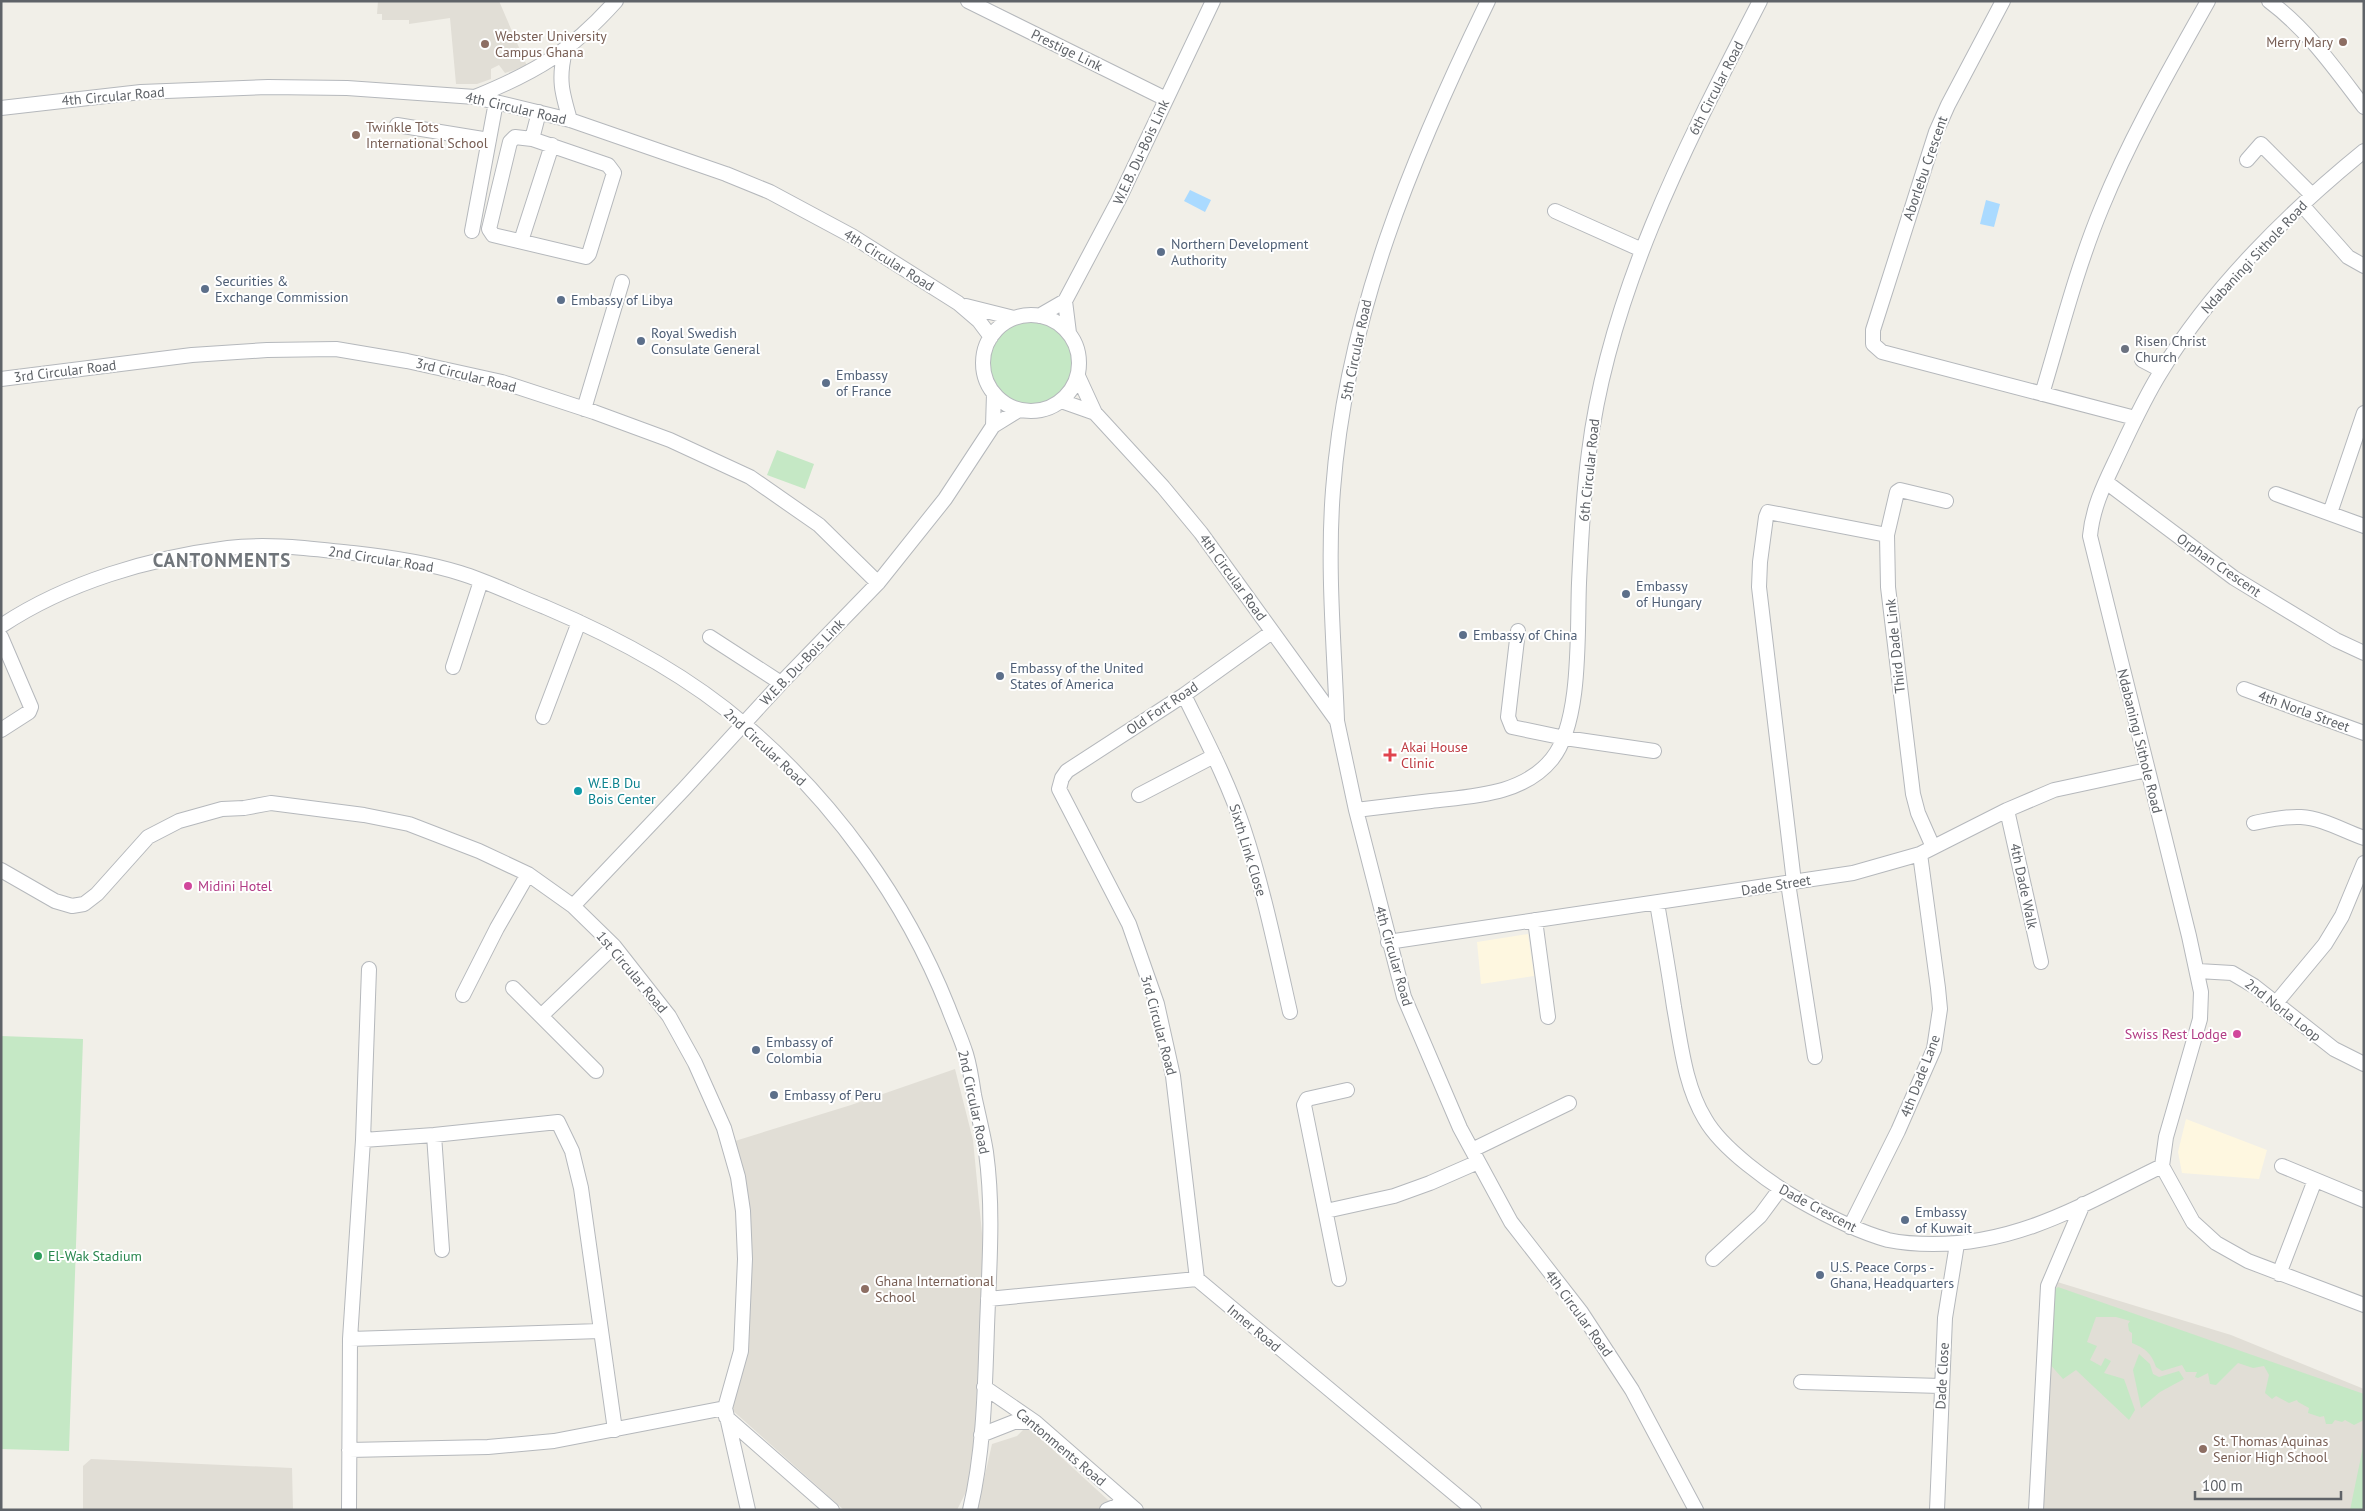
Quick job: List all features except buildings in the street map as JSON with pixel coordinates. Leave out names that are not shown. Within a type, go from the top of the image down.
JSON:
[{"type":"street","points":[[475,97],[523,77],[566,51],[590,30],[616,1]]},
{"type":"street","name":"Prestige Link","points":[[968,1],[1166,99]]},
{"type":"street","name":"W.E.B. Du-Bois Link","points":[[1065,301],[1118,201],[1213,1]]},
{"type":"street","name":"5th Circular Road","points":[[1338,721],[1332,632],[1333,491],[1338,437],[1356,343],[1378,262],[1401,196],[1488,1]]},
{"type":"street","name":"6th Circular Road","points":[[1356,810],[1480,796],[1500,791],[1521,783],[1534,775],[1551,760],[1565,738],[1574,698],[1580,556],[1589,452],[1603,375],[1642,250],[1701,116],[1760,1]]},
{"type":"street","name":"Aborlebu Crescent","points":[[2002,1],[1952,96],[1936,132],[1873,330],[1874,344],[1882,352],[2042,394]]},
{"type":"street","points":[[2135,418],[2042,394],[2081,262],[2102,208],[2121,164],[2208,1]]},
{"type":"street","points":[[2269,1],[2288,15],[2311,40],[2364,107]]},
{"type":"street","points":[[566,51],[561,69],[560,87],[570,120]]},
{"type":"street","name":"4th Circular Road","points":[[1,108],[141,92],[268,87],[346,88],[475,97],[570,120],[726,174],[770,192],[852,236],[958,303],[979,321],[991,337]]},
{"type":"street","points":[[472,231],[496,102]]},
{"type":"street","points":[[532,138],[539,112]]},
{"type":"street","points":[[397,125],[489,140]]},
{"type":"street","points":[[515,137],[532,138],[608,165],[614,173],[589,254],[586,257],[578,257],[493,235],[489,229],[510,142],[515,137]]},
{"type":"street","points":[[2247,160],[2261,144],[2312,195]]},
{"type":"street","points":[[521,241],[552,146]]},
{"type":"street","name":"Ndabaningi Sithole Road","points":[[2162,1166],[2166,1137],[2200,1018],[2201,992],[2198,971],[2090,536],[2092,514],[2135,418],[2162,370],[2196,320],[2224,286],[2302,205],[2364,151]]},
{"type":"street","points":[[2302,205],[2348,257],[2364,266]]},
{"type":"street","points":[[1555,212],[1642,250]]},
{"type":"street","points":[[584,409],[622,282]]},
{"type":"street","points":[[1039,316],[1065,301],[1069,333],[1076,346],[1079,361],[1078,376],[1072,390],[1061,402],[1048,409],[1034,412],[1018,410],[1005,404],[994,394],[986,380],[983,366],[985,350],[991,337],[1001,326],[1014,318],[1027,315],[1039,316],[1056,322],[1069,333]]},
{"type":"street","name":"4th Circular Road","points":[[958,303],[974,309],[1014,318]]},
{"type":"street","name":"3rd Circular Road","points":[[1,379],[192,355],[267,350],[336,349],[407,361],[502,382],[670,440],[750,477],[819,525],[878,583]]},
{"type":"street","points":[[2142,360],[2162,370]]},
{"type":"street","name":"4th Circular Road","points":[[1078,376],[1095,414],[1163,487],[1201,533],[1338,721],[1356,810],[1388,942],[1404,997],[1442,1088],[1475,1156],[1512,1222],[1581,1312],[1632,1390],[1696,1510]]},
{"type":"street","points":[[993,426],[994,394]]},
{"type":"street","name":"4th Circular Road","points":[[1061,402],[1095,414]]},
{"type":"street","name":"W.E.B. Du-Bois Link","points":[[573,906],[781,683],[878,583],[945,499],[993,426],[1018,410]]},
{"type":"street","points":[[2330,513],[2364,413]]},
{"type":"street","name":"Orphan Crescent","points":[[2106,482],[2234,578],[2336,640],[2364,653]]},
{"type":"street","name":"Third Dade Link","points":[[1933,847],[1918,813],[1910,772],[1888,586],[1887,535],[1897,492],[1900,490],[1946,501]]},
{"type":"street","points":[[2276,494],[2364,526]]},
{"type":"street","points":[[1816,1057],[1791,882],[1759,587],[1766,517],[1768,512],[1887,535]]},
{"type":"street","name":"2nd Circular Road","points":[[1,626],[28,608],[60,592],[109,575],[177,557],[231,548],[294,546],[380,556],[413,561],[461,573],[579,622],[640,653],[688,682],[744,724],[790,767],[842,825],[891,894],[936,978],[966,1054],[986,1153],[990,1215],[981,1435],[970,1510]]},
{"type":"street","points":[[453,666],[481,581]]},
{"type":"street","points":[[543,717],[579,622]]},
{"type":"street","points":[[1518,631],[1508,717],[1512,727],[1565,738],[1654,751]]},
{"type":"street","name":"Old Fort Road","points":[[1058,789],[1067,771],[1184,695],[1272,632]]},
{"type":"street","points":[[1,637],[31,707],[29,712],[1,730]]},
{"type":"street","points":[[710,637],[781,683]]},
{"type":"street","name":"4th Norla Street","points":[[2244,689],[2364,733]]},
{"type":"street","name":"Sixth Link Close","points":[[1184,695],[1214,756],[1243,826],[1268,913],[1290,1012]]},
{"type":"street","points":[[1139,795],[1214,756]]},
{"type":"street","name":"Dade Street","points":[[1388,942],[1854,874],[1920,854],[2007,810],[2054,790],[2147,770]]},
{"type":"street","name":"3rd Circular Road","points":[[1058,789],[1129,924],[1157,1004],[1174,1076],[1197,1279]]},
{"type":"street","name":"1st Circular Road","points":[[1,870],[55,901],[72,906],[84,904],[97,894],[148,837],[179,821],[222,809],[244,808],[271,803],[364,815],[409,824],[479,851],[528,874],[573,906],[614,946],[669,1016],[695,1062],[724,1128],[738,1177],[743,1211],[745,1259],[741,1352],[726,1413]]},
{"type":"street","name":"4th Dade Walk","points":[[2007,810],[2040,962]]},
{"type":"street","points":[[2254,823],[2287,817],[2303,817],[2364,838]]},
{"type":"street","name":"4th Dade Lane","points":[[1850,1227],[1898,1131],[1934,1048],[1938,1032],[1940,1009],[1938,988],[1920,854]]},
{"type":"street","points":[[2276,1003],[2325,944],[2342,916],[2363,867]]},
{"type":"street","points":[[463,995],[496,928],[528,874]]},
{"type":"street","name":"Dade Crescent","points":[[1657,903],[1680,1038],[1690,1084],[1705,1120],[1725,1144],[1780,1189],[1850,1227],[1889,1240],[1918,1244],[1957,1244],[2017,1233],[2045,1223],[2162,1166]]},
{"type":"street","points":[[1535,920],[1548,1017]]},
{"type":"street","points":[[542,1015],[614,946]]},
{"type":"street","points":[[349,1510],[350,1339],[363,1140],[369,969]]},
{"type":"street","name":"2nd Norla Loop","points":[[2198,971],[2232,973],[2276,1003],[2334,1049],[2364,1064]]},
{"type":"street","points":[[513,988],[542,1015],[596,1072]]},
{"type":"street","points":[[1339,1279],[1304,1105],[1307,1099],[1347,1090]]},
{"type":"street","points":[[1326,1211],[1394,1196],[1475,1156],[1569,1103]]},
{"type":"street","points":[[363,1140],[434,1136],[558,1122],[572,1151],[581,1188],[615,1430]]},
{"type":"street","points":[[434,1136],[442,1250]]},
{"type":"street","points":[[2162,1166],[2193,1222],[2216,1243],[2248,1261],[2279,1274],[2364,1305]]},
{"type":"street","points":[[2282,1166],[2364,1200]]},
{"type":"street","points":[[2279,1274],[2315,1180]]},
{"type":"street","points":[[1712,1259],[1760,1216],[1780,1189]]},
{"type":"street","points":[[2036,1510],[2048,1286],[2083,1204]]},
{"type":"street","name":"Dade Close","points":[[1937,1510],[1946,1301],[1957,1244]]},
{"type":"street","points":[[988,1299],[1197,1279]]},
{"type":"street","name":"Inner Road","points":[[1197,1279],[1474,1510]]},
{"type":"street","points":[[350,1339],[600,1331]]},
{"type":"street","points":[[1801,1382],[1941,1386]]},
{"type":"street","name":"Cantonments Road","points":[[984,1387],[1035,1422],[1136,1510]]},
{"type":"street","points":[[349,1450],[488,1447],[554,1441],[726,1413]]},
{"type":"street","points":[[726,1413],[748,1510]]},
{"type":"street","points":[[726,1413],[832,1510]]},
{"type":"street","points":[[981,1435],[1014,1422],[1035,1422]]},
{"type":"street","points":[[1107,1510],[1123,1499]]},
{"type":"shaded area","name":"Webster University Campus Ghana","points":[[378,1],[499,1],[527,66],[505,73],[499,65],[491,69],[491,79],[477,84],[456,84],[450,18],[409,24],[409,20],[382,20],[382,14],[377,14]]},
{"type":"shaded area","points":[[1528,934],[1534,976],[1481,984],[1477,942]]},
{"type":"shaded area","name":"Ghana International School","points":[[955,1069],[973,1140],[984,1254],[975,1428],[970,1484],[957,1510],[844,1510],[731,1409],[745,1186],[735,1141],[851,1105]]},
{"type":"shaded area","points":[[2186,1119],[2267,1150],[2259,1179],[2182,1173],[2178,1152]]},
{"type":"shaded area","name":"St. Thomas Aquinas Senior High School","points":[[2054,1281],[2231,1335],[2364,1389],[2364,1510],[2040,1510]]},
{"type":"shaded area","points":[[1027,1426],[1119,1510],[977,1510],[992,1444],[1017,1436]]},
{"type":"shaded area","points":[[91,1459],[292,1468],[293,1510],[83,1510],[83,1466]]},
{"type":"green space","points":[[1030,318],[1047,321],[1055,325],[1067,337],[1071,345],[1074,362],[1071,379],[1067,387],[1055,399],[1047,403],[1030,406],[1013,403],[1005,399],[993,387],[989,379],[986,362],[989,345],[993,337],[1005,325],[1013,321]]},
{"type":"green space","points":[[777,450],[814,464],[805,489],[767,475]]},
{"type":"green space","name":"El-Wak Stadium","points":[[1,1036],[83,1039],[69,1451],[1,1449]]},
{"type":"green space","points":[[2058,1287],[2364,1394],[2364,1420],[2354,1425],[2345,1420],[2342,1422],[2335,1420],[2332,1424],[2326,1424],[2324,1416],[2320,1417],[2308,1413],[2309,1408],[2297,1400],[2289,1403],[2276,1396],[2272,1399],[2265,1393],[2269,1375],[2264,1366],[2253,1368],[2238,1363],[2216,1385],[2210,1384],[2208,1373],[2198,1378],[2195,1377],[2197,1372],[2186,1372],[2182,1365],[2162,1371],[2156,1367],[2147,1352],[2132,1343],[2132,1333],[2129,1331],[2128,1324],[2130,1321],[2116,1317],[2096,1317],[2087,1342],[2097,1346],[2090,1360],[2101,1366],[2105,1358],[2111,1361],[2104,1373],[2124,1379],[2135,1410],[2129,1420],[2076,1370],[2063,1379],[2047,1361],[2051,1292]]},
{"type":"green space","points":[[2139,1354],[2150,1364],[2153,1374],[2159,1377],[2179,1371],[2184,1379],[2160,1392],[2141,1408],[2133,1370]]},
{"type":"green space","points":[[2363,1447],[2364,1510],[2350,1510]]},
{"type":"water","points":[[1190,190],[1211,200],[1205,212],[1184,201]]},
{"type":"water","points":[[1986,200],[2000,204],[1994,227],[1980,224]]},
{"type":"place","name":"Merry Mary","points":[[2343,42]]},
{"type":"place","name":"Webster University Campus Ghana","points":[[485,44]]},
{"type":"place","name":"Twinkle Tots International School","points":[[356,135]]},
{"type":"place","name":"Northern Development Authority","points":[[1161,252]]},
{"type":"place","name":"Securities & Exchange Commission","points":[[205,289]]},
{"type":"place","name":"Embassy of Libya","points":[[561,300]]},
{"type":"place","name":"Royal Swedish Consulate General","points":[[641,341]]},
{"type":"place","name":"Risen Christ Church","points":[[2125,349]]},
{"type":"place","name":"Embassy of France","points":[[826,383]]},
{"type":"place","name":"Embassy of Hungary","points":[[1626,594]]},
{"type":"place","name":"Embassy of China","points":[[1463,635]]},
{"type":"place","name":"Embassy of the United States of America","points":[[1000,676]]},
{"type":"place","name":"Akai House Clinic","points":[[1390,755]]},
{"type":"place","name":"W.E.B Du Bois Center","points":[[578,791]]},
{"type":"place","name":"Midini Hotel","points":[[188,886]]},
{"type":"place","name":"Swiss Rest Lodge","points":[[2237,1034]]},
{"type":"place","name":"Embassy of Colombia","points":[[756,1050]]},
{"type":"place","name":"Embassy of Peru","points":[[774,1095]]},
{"type":"place","name":"Embassy of Kuwait","points":[[1905,1220]]},
{"type":"place","name":"El-Wak Stadium","points":[[38,1256]]},
{"type":"place","name":"U.S. Peace Corps - Ghana, Headquarters","points":[[1820,1275]]},
{"type":"place","name":"Ghana International School","points":[[865,1289]]},
{"type":"place","name":"St. Thomas Aquinas Senior High School","points":[[2203,1449]]},
{"type":"district","name":"CANTONMENTS","points":[[222,560]]}]
